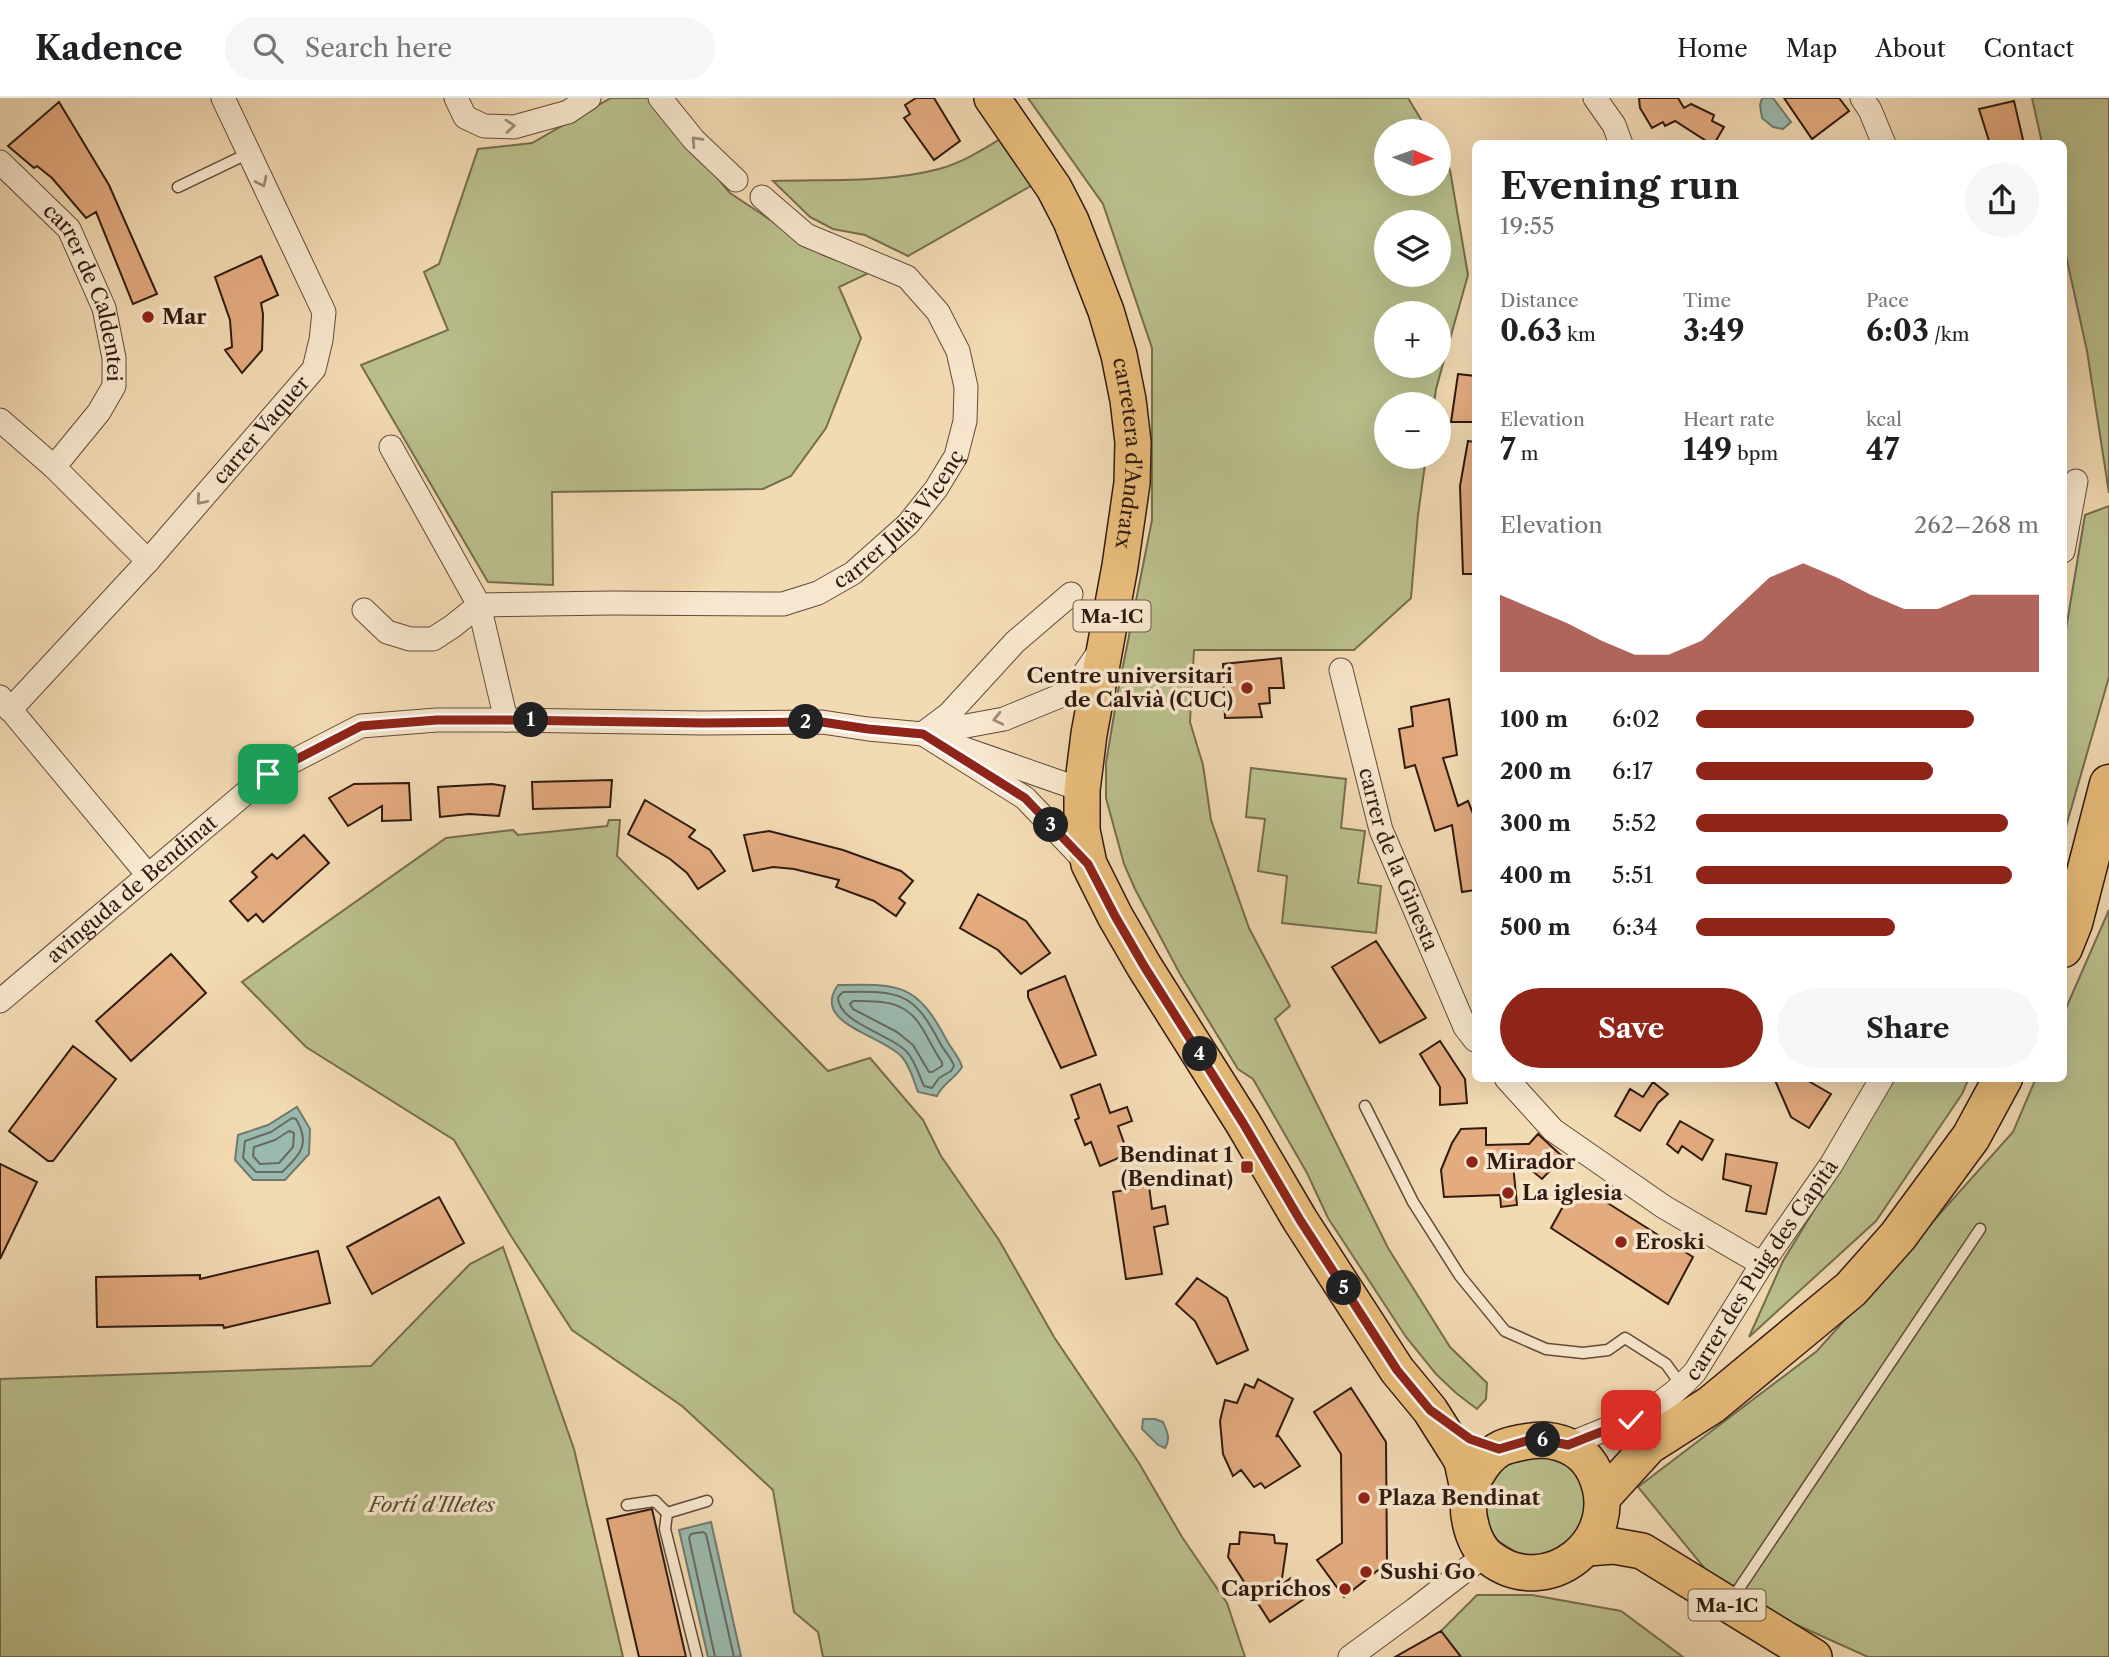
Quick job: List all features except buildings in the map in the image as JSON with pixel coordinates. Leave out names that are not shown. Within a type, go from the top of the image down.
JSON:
[{"type":"highway","points":[[2067,938],[2109,784]]},
{"type":"highway","points":[[1653,1443],[1711,1405],[1851,1289],[1898,1236],[1970,1137],[2001,1082]]},
{"type":"main road","name":"carretera d'Andratx","points":[[992,98],[1054,188],[1065,210],[1090,266],[1119,355],[1128,400],[1133,442],[1132,483],[1082,790],[1082,830],[1088,864],[1138,956],[1243,1123],[1300,1220],[1397,1370],[1430,1410],[1462,1461],[1469,1494]]},
{"type":"main road","name":"carretera d'Andratx","points":[[1430,1410],[1470,1439],[1499,1449]]},
{"type":"main road","points":[[1469,1494],[1478,1473],[1499,1449],[1526,1441],[1557,1441],[1592,1477],[1598,1527],[1587,1548],[1561,1567],[1540,1573],[1520,1572],[1499,1565],[1485,1555]]},
{"type":"main road","points":[[1592,1477],[1653,1443]]},
{"type":"main road","name":"Ma-1C","points":[[1592,1477],[1642,1551]]},
{"type":"main road","name":"Ma-1C","points":[[1469,1494],[1469,1513],[1474,1536],[1485,1555]]},
{"type":"main road","name":"Ma-1C","points":[[1587,1548],[1614,1546],[1642,1551],[1814,1657]]},
{"type":"street","name":"carrer Vaquer","points":[[5,703],[148,561],[314,369],[324,312],[223,98]]},
{"type":"street","points":[[456,98],[465,117],[484,126],[514,127],[568,112],[589,98]]},
{"type":"street","points":[[660,98],[694,140],[736,180]]},
{"type":"street","points":[[1595,98],[1615,125],[1620,140]]},
{"type":"street","points":[[1862,98],[1882,140]]},
{"type":"street","name":"carrer de Caldentei","points":[[0,162],[69,229],[104,308],[114,358],[114,386],[99,412],[54,467]]},
{"type":"street","name":"carrer Julià Vicenç","points":[[479,605],[783,604],[818,593],[853,573],[908,524],[936,489],[956,456],[965,421],[966,387],[958,351],[942,320],[907,277],[806,235],[762,197]]},
{"type":"street","points":[[0,420],[54,467],[148,561]]},
{"type":"street","points":[[391,447],[479,605],[506,720]]},
{"type":"street","points":[[2067,529],[2076,481]]},
{"type":"street","points":[[923,734],[949,714],[1015,642],[1070,594]]},
{"type":"street","points":[[364,610],[387,632],[410,639],[433,639],[479,605]]},
{"type":"street","name":"avinguda de Bendinat","points":[[923,734],[1004,719],[1072,691],[1107,640]]},
{"type":"street","name":"carrer de la Ginesta","points":[[1341,670],[1381,831],[1465,1027],[1472,1036]]},
{"type":"street","points":[[5,703],[148,875]]},
{"type":"street","name":"avinguda de Bendinat","points":[[0,1002],[268,774],[361,726],[437,720],[822,722],[923,734],[1082,790]]},
{"type":"street","name":"avinguda de Bendinat","points":[[923,734],[1025,798],[1088,864]]},
{"type":"street","points":[[1510,1082],[1553,1130],[1664,1207],[1762,1264]]},
{"type":"street","name":"carrer des Puig des Capità","points":[[1592,1477],[1631,1420],[1660,1404],[1695,1372],[1762,1264],[1831,1165],[1880,1082]]},
{"type":"street","points":[[1350,1657],[1485,1555]]},
{"type":"lane","points":[[178,187],[249,153]]},
{"type":"lane","points":[[1366,1106],[1413,1202],[1460,1276],[1506,1331],[1546,1349],[1583,1353],[1608,1350],[1625,1338],[1666,1364],[1682,1386]]},
{"type":"lane","points":[[1728,1605],[1980,1229]]},
{"type":"lane","points":[[627,1505],[655,1501],[667,1513]]},
{"type":"lane","points":[[667,1513],[707,1501]]},
{"type":"lane","points":[[667,1513],[665,1529],[696,1657]]},
{"type":"green space","points":[[611,98],[650,98],[730,193],[823,255],[871,272],[839,287],[861,338],[826,428],[791,476],[763,489],[552,492],[553,585],[488,582],[361,365],[448,330],[424,272],[439,264],[478,149],[532,143]]},
{"type":"green space","points":[[1028,98],[1408,98],[1421,119],[1374,119],[1374,196],[1451,196],[1451,176],[1468,275],[1451,336],[1451,301],[1374,301],[1374,378],[1439,378],[1436,392],[1374,392],[1374,469],[1424,469],[1411,598],[1354,650],[1194,650],[1190,722],[1203,765],[1211,820],[1249,928],[1290,1006],[1275,1019],[1388,1248],[1450,1347],[1487,1383],[1486,1399],[1477,1409],[1436,1374],[1406,1337],[1328,1218],[1307,1173],[1253,1079],[1238,1069],[1180,974],[1124,864],[1106,798],[1106,763],[1152,520],[1152,348],[1103,204]]},
{"type":"green space","points":[[2032,98],[2109,98],[2109,493],[2087,351],[2067,260],[2067,140],[2041,140]]},
{"type":"green space","points":[[1002,138],[1036,183],[908,256],[865,235],[833,229],[810,217],[773,181],[857,180],[919,173],[956,163]]},
{"type":"green space","points":[[2109,506],[2109,677],[2067,823],[2067,623],[2085,515]]},
{"type":"green space","points":[[1251,768],[1346,779],[1341,828],[1365,831],[1358,883],[1381,886],[1376,933],[1282,923],[1287,876],[1258,871],[1265,819],[1246,817]]},
{"type":"green space","points":[[609,820],[620,820],[617,856],[828,1071],[870,1058],[923,1120],[941,1156],[999,1240],[1054,1337],[1139,1463],[1182,1537],[1227,1603],[1245,1657],[823,1657],[818,1632],[794,1612],[773,1490],[682,1406],[572,1330],[511,1236],[454,1140],[306,1047],[242,982],[446,838],[513,830],[518,835],[607,826]]},
{"type":"green space","points":[[2109,910],[2109,1657],[1868,1657],[1724,1592],[1638,1487],[1817,1351],[2013,1132],[2034,1082],[2067,1082],[2067,1006]]},
{"type":"green space","points":[[1893,1082],[1967,1082],[1962,1094],[1876,1221],[1749,1337],[1783,1261]]},
{"type":"green space","name":"Fortí d'Illetes","points":[[503,1247],[574,1449],[623,1657],[0,1657],[0,1379],[371,1366],[470,1264]]},
{"type":"green space","points":[[1548,1451],[1574,1470],[1585,1484],[1586,1502],[1580,1533],[1545,1556],[1519,1554],[1498,1541],[1488,1527],[1482,1502],[1499,1463]]},
{"type":"green space","points":[[1477,1595],[1532,1595],[1621,1611],[1683,1657],[1461,1657],[1441,1631]]},
{"type":"water","points":[[1762,98],[1773,98],[1791,122],[1783,129],[1773,127],[1762,118]]},
{"type":"water","points":[[838,985],[891,987],[903,990],[925,1006],[962,1067],[937,1096],[918,1092],[907,1065],[893,1049],[841,1019],[834,1010],[832,998]]},
{"type":"water","points":[[297,1107],[310,1129],[309,1154],[285,1180],[253,1180],[235,1160],[238,1135],[268,1125]]},
{"type":"water","points":[[1143,1419],[1163,1422],[1168,1438],[1165,1448],[1158,1445],[1142,1429]]},
{"type":"water","points":[[711,1522],[741,1656],[708,1657],[679,1530]]},
{"type":"place","name":"Mar","points":[[148,317]]},
{"type":"place","name":"Centre universitari de Calvià (CUC)","points":[[1247,688]]},
{"type":"place","name":"Mirador","points":[[1472,1162]]},
{"type":"place","name":"Bendinat 1 (Bendinat)","points":[[1247,1167]]},
{"type":"place","name":"La iglesia","points":[[1508,1193]]},
{"type":"place","name":"Eroski","points":[[1621,1242]]},
{"type":"place","name":"Plaza Bendinat","points":[[1364,1498]]},
{"type":"place","name":"Sushi Go","points":[[1366,1572]]},
{"type":"place","name":"Caprichos","points":[[1345,1589]]},
{"type":"route","points":[[268,774],[361,726],[437,720],[822,722],[923,734],[1025,798],[1088,864],[1144,966],[1243,1123],[1300,1220],[1397,1370],[1430,1410],[1470,1439],[1499,1449],[1526,1441],[1557,1441],[1568,1445],[1631,1420]]}]
